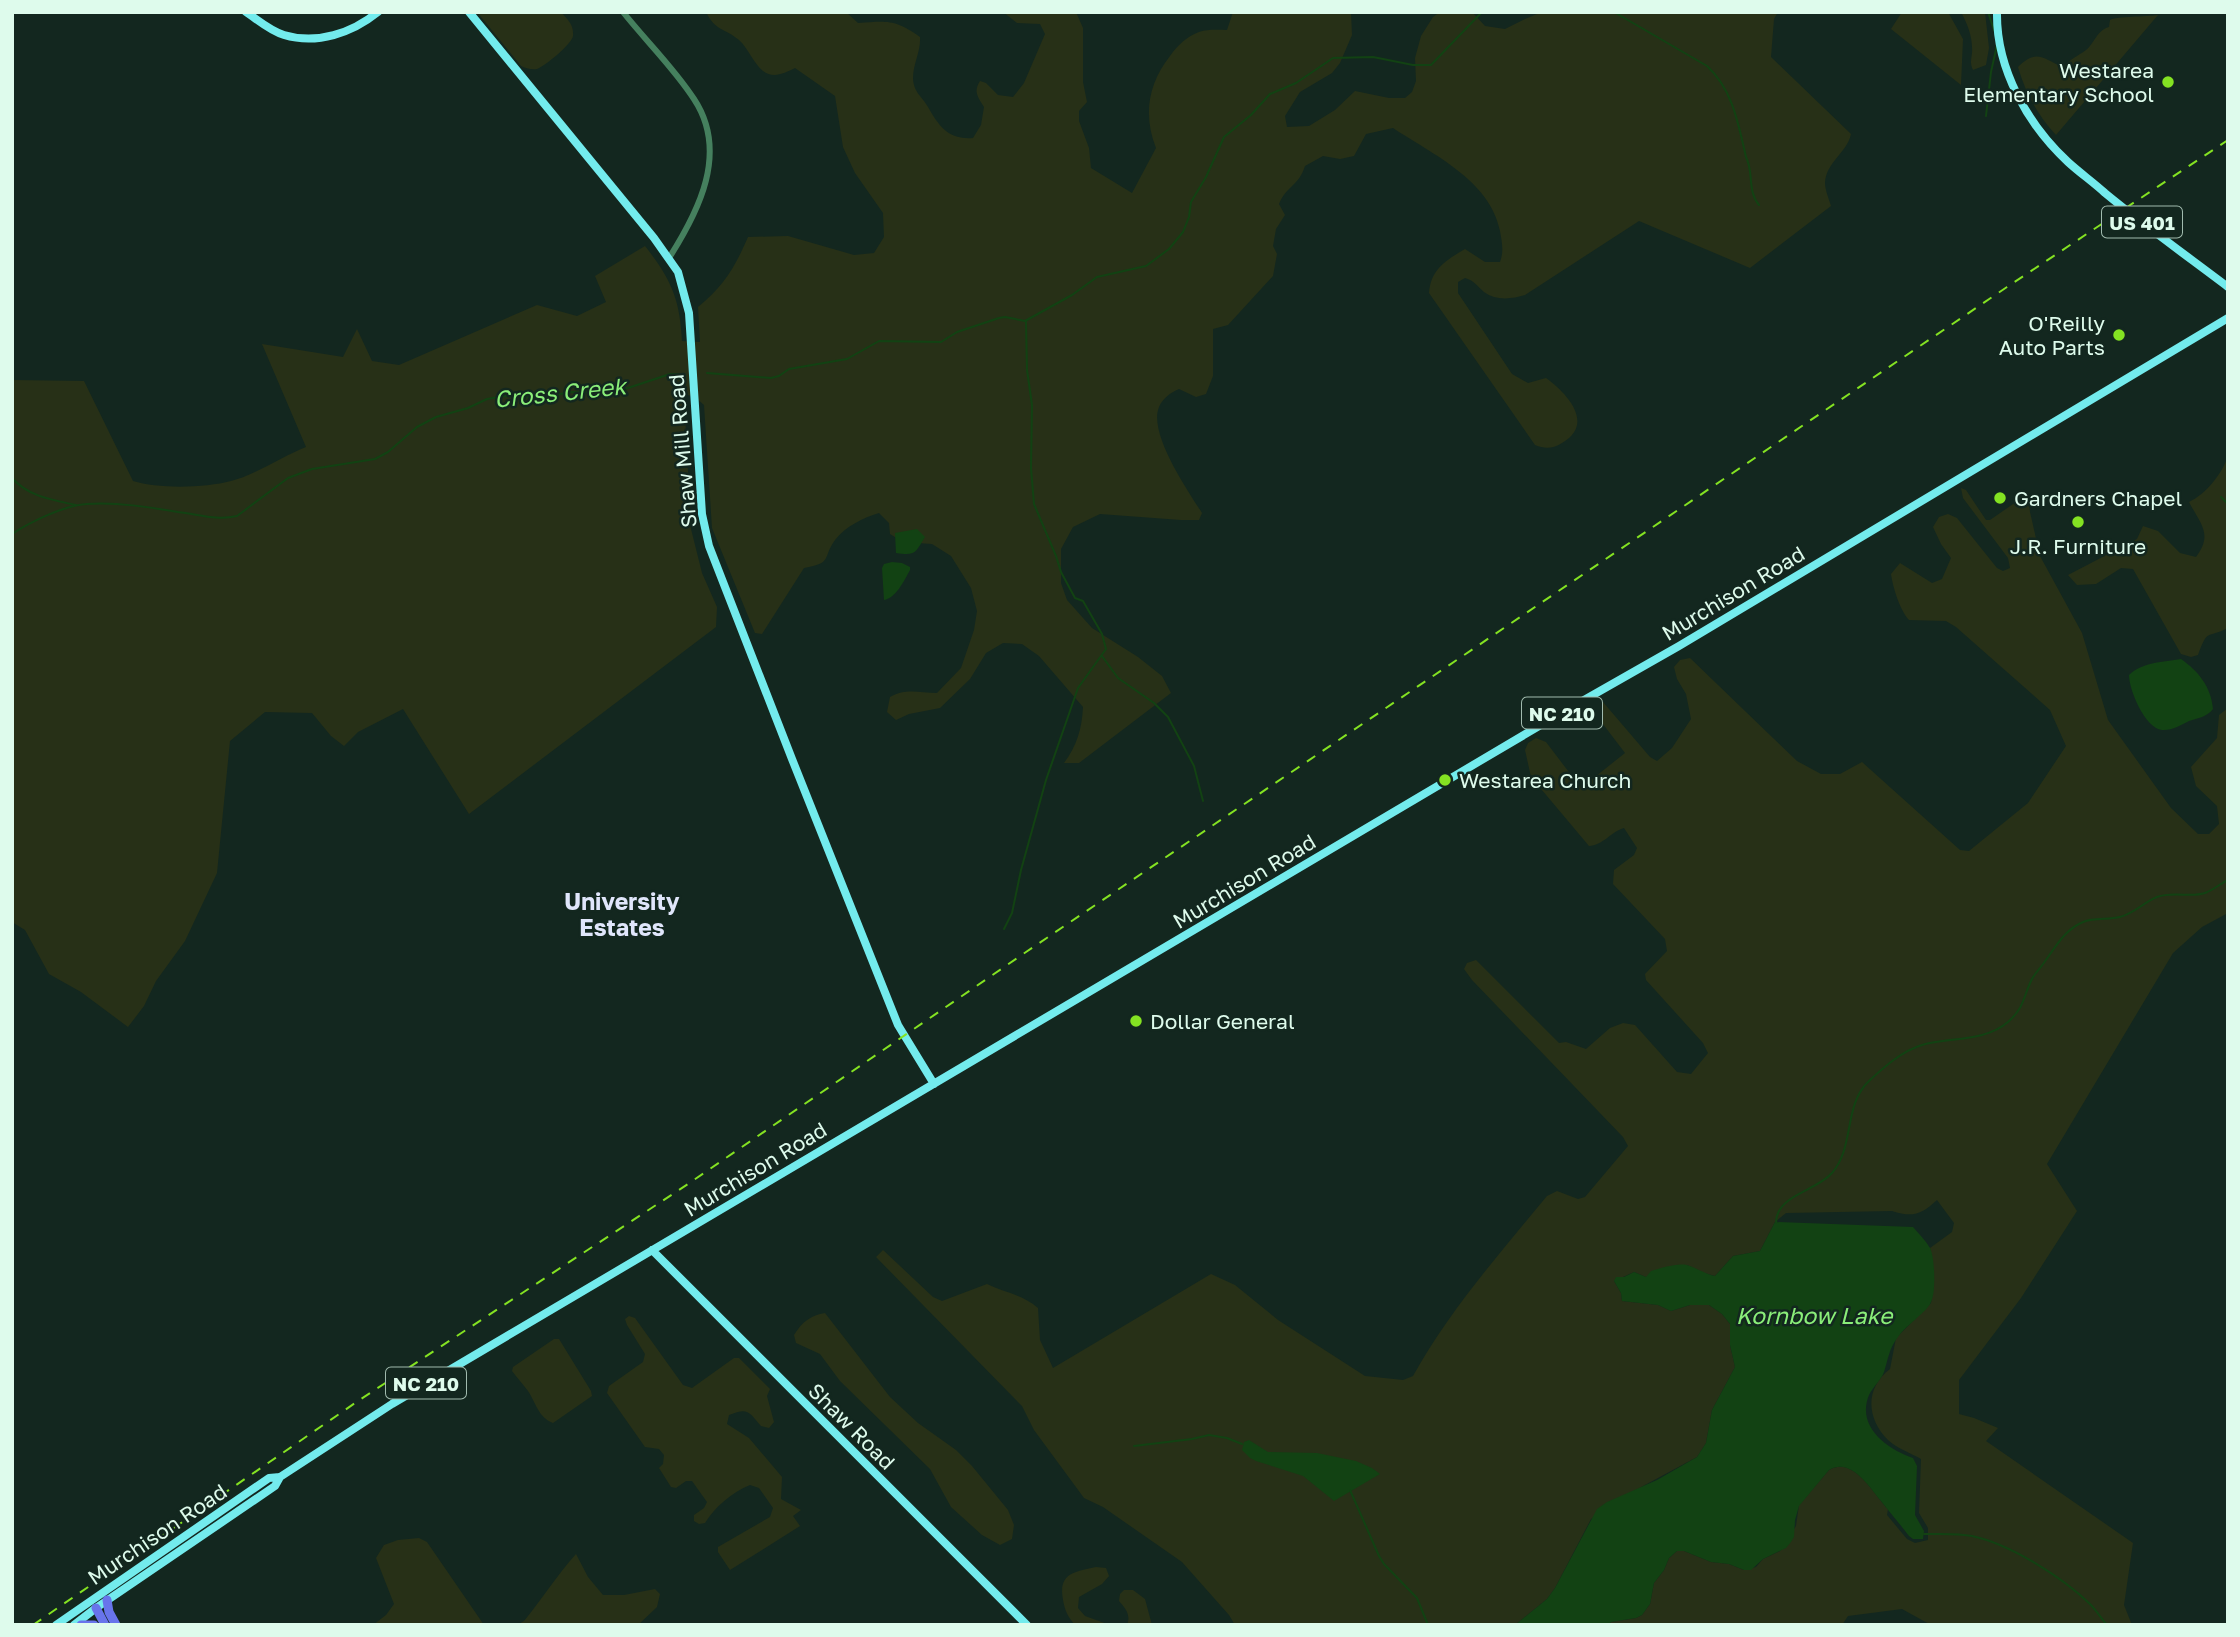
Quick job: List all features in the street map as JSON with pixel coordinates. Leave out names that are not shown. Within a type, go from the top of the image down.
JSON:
[{"type":"highway","points":[[107,1600],[109,1612],[116,1625]]},
{"type":"highway","points":[[94,1603],[105,1625]]},
{"type":"highway","points":[[81,1625],[94,1625]]},
{"type":"main road","points":[[246,12],[281,34],[306,38],[345,32],[378,12]]},
{"type":"main road","name":"Shaw Mill Road","points":[[469,12],[678,272],[689,313],[702,514],[709,546],[898,1025],[934,1084]]},
{"type":"main road","name":"US 401","points":[[1997,12],[2000,41],[2008,72],[2019,98],[2044,136],[2068,162],[2125,210],[2228,288]]},
{"type":"main road","name":"Murchison Road","points":[[56,1625],[94,1603],[270,1478],[280,1477],[392,1404],[1556,716],[1686,642],[2228,318]]},
{"type":"main road","name":"Shaw Road","points":[[652,1250],[1027,1625]]},
{"type":"main road","name":"Murchison Road","points":[[74,1625],[94,1603],[107,1600],[275,1486],[280,1477]]},
{"type":"street","points":[[623,12],[695,100],[709,142],[710,166],[703,195],[669,258]]},
{"type":"shaded area","points":[[477,12],[561,12],[571,26],[573,36],[546,64],[537,69],[529,69],[521,66]]},
{"type":"shaded area","points":[[706,12],[846,12],[858,23],[884,22],[904,27],[920,37],[913,73],[917,91],[945,130],[957,137],[973,138],[981,125],[984,107],[977,91],[980,81],[986,83],[998,95],[1013,97],[1024,83],[1045,34],[1040,24],[1017,23],[1003,12],[1076,12],[1083,28],[1083,82],[1087,102],[1079,111],[1079,121],[1089,148],[1091,168],[1132,193],[1156,148],[1150,124],[1150,100],[1152,89],[1163,67],[1176,48],[1190,36],[1206,30],[1227,30],[1233,12],[1351,12],[1352,35],[1340,63],[1332,73],[1300,92],[1285,116],[1287,127],[1309,126],[1335,110],[1355,91],[1389,98],[1405,98],[1412,92],[1416,81],[1415,58],[1421,36],[1433,17],[1440,12],[1472,12],[1485,26],[1505,29],[1542,12],[1778,12],[1774,19],[1771,57],[1851,134],[1826,176],[1825,186],[1831,206],[1750,268],[1639,221],[1525,295],[1499,298],[1484,292],[1468,279],[1458,282],[1458,293],[1512,374],[1528,383],[1546,378],[1562,392],[1575,409],[1577,427],[1572,435],[1558,445],[1548,448],[1535,445],[1429,293],[1436,272],[1445,262],[1465,249],[1485,262],[1500,262],[1500,231],[1485,197],[1457,170],[1393,128],[1366,134],[1354,156],[1340,159],[1323,156],[1305,166],[1279,204],[1285,215],[1276,229],[1273,246],[1277,254],[1273,276],[1228,325],[1213,329],[1213,376],[1206,394],[1196,397],[1179,389],[1167,396],[1159,407],[1157,418],[1164,446],[1179,477],[1202,513],[1199,520],[1100,514],[1073,527],[1061,549],[1061,583],[1067,600],[1092,628],[1162,676],[1171,693],[1079,763],[1064,763],[1078,736],[1083,707],[1039,656],[1022,644],[1003,643],[986,653],[970,679],[940,708],[909,714],[896,720],[887,712],[890,697],[907,692],[937,693],[961,668],[974,630],[977,611],[971,588],[951,556],[932,544],[903,542],[890,534],[889,523],[879,513],[861,520],[839,535],[823,562],[804,568],[762,634],[755,633],[712,528],[704,405],[695,397],[684,394],[691,529],[702,573],[717,607],[716,627],[469,814],[403,709],[358,732],[344,746],[331,736],[312,713],[265,712],[230,741],[217,873],[185,941],[128,1027],[81,992],[49,974],[25,930],[12,922],[12,380],[84,381],[133,481],[168,486],[220,483],[249,475],[306,447],[262,344],[343,357],[357,329],[372,361],[399,365],[537,305],[577,316],[606,302],[595,276],[645,246],[668,279],[679,313],[682,341],[700,342],[698,307],[728,275],[748,237],[788,236],[854,255],[874,253],[884,237],[883,213],[855,173],[843,147],[835,96],[795,68],[775,75],[763,71],[742,43],[717,26]]},
{"type":"shaded area","points":[[1902,12],[1948,12],[1963,39],[1961,85],[1891,29]]},
{"type":"shaded area","points":[[1961,12],[1985,12],[1989,48],[1986,65],[1973,70],[1971,37]]},
{"type":"shaded area","points":[[2158,15],[2056,135],[2033,103],[2018,67],[2030,58],[2040,57],[2063,67],[2086,50],[2101,31],[2109,27],[2110,20]]},
{"type":"shaded area","points":[[2228,456],[2228,628],[2206,637],[2198,655],[2191,657],[2181,654],[2133,569],[2121,568],[2096,584],[2077,585],[2068,575],[2137,539],[2143,526],[2158,531],[2180,553],[2196,557],[2204,542],[2204,536],[2201,523],[2189,502],[2213,483]]},
{"type":"shaded area","points":[[1961,488],[1966,490],[1986,520],[2016,502],[2023,492],[2028,495],[2040,556],[2082,633],[2108,720],[2171,808],[2198,834],[2209,834],[2219,824],[2217,806],[2196,786],[2191,767],[2217,738],[2219,715],[2228,708],[2228,913],[2202,927],[2173,953],[2047,1164],[2077,1211],[2021,1298],[1959,1380],[1959,1414],[1998,1428],[1986,1441],[2133,1543],[2124,1605],[2132,1625],[1931,1625],[1902,1609],[1848,1616],[1842,1625],[1608,1625],[1642,1615],[1650,1604],[1654,1583],[1669,1558],[1677,1551],[1744,1570],[1756,1567],[1763,1559],[1780,1551],[1796,1526],[1799,1505],[1829,1470],[1838,1467],[1847,1468],[1863,1479],[1888,1509],[1887,1515],[1907,1539],[1915,1543],[1928,1540],[1928,1528],[1919,1513],[1921,1459],[1888,1440],[1876,1423],[1871,1404],[1876,1386],[1890,1369],[1896,1338],[1931,1303],[1934,1283],[1930,1248],[1952,1232],[1954,1223],[1937,1200],[1927,1209],[1912,1214],[1892,1211],[1786,1213],[1775,1222],[1760,1251],[1733,1256],[1715,1276],[1687,1265],[1646,1277],[1634,1272],[1614,1281],[1622,1301],[1658,1305],[1671,1311],[1690,1305],[1709,1305],[1722,1314],[1730,1324],[1730,1345],[1735,1367],[1712,1410],[1706,1443],[1697,1457],[1643,1486],[1591,1519],[1555,1588],[1547,1599],[1515,1625],[1235,1625],[1182,1562],[1103,1507],[1084,1498],[1034,1430],[1022,1406],[876,1257],[883,1250],[933,1297],[942,1301],[987,1284],[1032,1303],[1038,1308],[1040,1340],[1053,1368],[1211,1274],[1235,1285],[1278,1320],[1365,1376],[1403,1380],[1413,1376],[1459,1306],[1547,1196],[1557,1191],[1578,1199],[1585,1197],[1628,1146],[1623,1137],[1472,980],[1464,969],[1467,963],[1476,960],[1559,1043],[1566,1042],[1586,1049],[1610,1028],[1623,1023],[1635,1025],[1677,1072],[1691,1074],[1708,1053],[1703,1043],[1646,980],[1645,974],[1667,951],[1665,939],[1613,884],[1614,870],[1634,855],[1637,848],[1624,828],[1598,844],[1589,846],[1531,777],[1525,750],[1528,743],[1536,738],[1546,742],[1581,788],[1625,753],[1593,711],[1597,704],[1603,702],[1650,757],[1657,761],[1672,748],[1691,719],[1686,694],[1677,679],[1674,667],[1680,660],[1690,658],[1797,761],[1821,774],[1840,774],[1862,762],[1960,850],[1969,851],[2028,803],[2066,746],[2050,710],[1956,627],[1946,621],[1909,620],[1900,605],[1891,574],[1900,563],[1932,583],[1942,579],[1951,558],[1933,527],[1939,517],[1948,514],[1957,518],[1997,568],[2003,571],[2010,568],[2008,558],[1963,498]]},
{"type":"shaded area","points":[[825,1313],[890,1397],[972,1466],[1008,1510],[1014,1525],[1012,1539],[1000,1545],[982,1535],[951,1507],[930,1469],[840,1381],[820,1354],[796,1343],[794,1335],[804,1323],[815,1315]]},
{"type":"shaded area","points":[[629,1316],[635,1318],[683,1385],[692,1388],[734,1358],[739,1358],[770,1389],[767,1396],[774,1422],[769,1428],[761,1426],[751,1414],[744,1411],[729,1415],[727,1424],[749,1438],[782,1477],[781,1499],[801,1510],[793,1516],[800,1526],[730,1570],[718,1552],[718,1547],[770,1517],[773,1508],[759,1488],[750,1485],[724,1501],[705,1523],[694,1521],[694,1515],[704,1508],[707,1502],[692,1481],[686,1481],[676,1488],[671,1487],[659,1468],[663,1464],[664,1455],[659,1449],[645,1447],[607,1393],[609,1386],[643,1362],[645,1354],[625,1319]]},
{"type":"shaded area","points":[[554,1339],[559,1339],[592,1396],[553,1423],[541,1413],[512,1371],[513,1367]]},
{"type":"shaded area","points":[[419,1538],[427,1542],[484,1625],[373,1625],[386,1615],[394,1604],[376,1558],[384,1545],[398,1540]]},
{"type":"shaded area","points":[[576,1554],[588,1577],[603,1595],[624,1595],[655,1589],[660,1594],[657,1607],[638,1625],[517,1625],[524,1621]]},
{"type":"shaded area","points":[[1096,1567],[1106,1568],[1109,1576],[1102,1584],[1079,1597],[1078,1608],[1085,1616],[1110,1625],[1075,1625],[1065,1607],[1063,1584],[1069,1575]]},
{"type":"shaded area","points":[[1124,1590],[1133,1590],[1145,1599],[1152,1625],[1127,1625],[1127,1612],[1119,1601]]},
{"type":"water","points":[[917,529],[925,537],[917,550],[908,554],[896,553],[895,533]]},
{"type":"water","points":[[902,563],[910,567],[910,570],[896,593],[884,600],[882,568],[884,564]]},
{"type":"water","points":[[2181,659],[2203,680],[2210,693],[2213,709],[2202,717],[2172,729],[2162,730],[2156,728],[2144,716],[2135,698],[2129,675],[2147,665]]},
{"type":"water","name":"Kornbow Lake","points":[[1775,1222],[1913,1227],[1930,1248],[1934,1275],[1931,1302],[1895,1341],[1884,1372],[1869,1395],[1866,1407],[1870,1427],[1876,1435],[1893,1449],[1913,1458],[1917,1466],[1915,1515],[1924,1531],[1923,1539],[1909,1536],[1859,1475],[1845,1467],[1837,1467],[1829,1470],[1799,1506],[1794,1537],[1786,1548],[1763,1559],[1751,1570],[1711,1562],[1684,1551],[1677,1551],[1669,1558],[1654,1583],[1650,1604],[1642,1615],[1636,1618],[1611,1622],[1608,1625],[1515,1625],[1547,1599],[1555,1588],[1597,1509],[1697,1457],[1706,1443],[1712,1410],[1735,1367],[1730,1345],[1730,1324],[1722,1314],[1709,1305],[1690,1305],[1671,1311],[1658,1305],[1622,1301],[1614,1281],[1616,1277],[1624,1277],[1634,1272],[1646,1277],[1651,1271],[1683,1265],[1715,1276],[1733,1256],[1760,1251]]},
{"type":"water","points":[[1249,1440],[1268,1452],[1317,1453],[1356,1461],[1380,1474],[1334,1501],[1303,1476],[1250,1458],[1242,1450],[1244,1442]]},
{"type":"waterway","name":"Cross Creek","points":[[707,373],[771,378],[789,369],[847,359],[879,341],[941,342],[957,332],[999,318],[1025,321],[1072,295],[1097,277],[1146,266],[1169,249],[1183,232],[1191,202],[1224,137],[1251,115],[1270,94],[1296,83],[1333,58],[1373,57],[1413,65],[1431,65],[1482,12]]},
{"type":"waterway","points":[[1614,12],[1707,66],[1716,75],[1733,108],[1748,163],[1753,194],[1759,205]]},
{"type":"waterway","points":[[1988,12],[1994,30]]},
{"type":"waterway","points":[[1986,116],[1997,45]]},
{"type":"waterway","points":[[1004,929],[1012,913],[1046,780],[1078,688],[1106,649],[1102,634],[1083,601],[1075,598],[1061,572],[1034,504],[1031,468],[1032,405],[1027,370],[1026,322]]},
{"type":"waterway","name":"Cross Creek","points":[[12,534],[48,515],[87,504],[133,505],[215,517],[237,516],[288,478],[312,469],[375,459],[388,452],[417,427],[436,417],[468,408],[487,399],[505,396],[539,398],[571,392],[602,393],[628,388],[670,374],[683,374]]},
{"type":"waterway","points":[[12,478],[34,494],[76,505]]},
{"type":"waterway","points":[[2221,497],[2228,504]]},
{"type":"waterway","points":[[1102,656],[1118,678],[1154,703],[1168,717],[1194,766],[1203,801]]},
{"type":"waterway","points":[[1776,1223],[1782,1206],[1832,1173],[1844,1151],[1855,1102],[1861,1091],[1894,1060],[1922,1045],[1978,1036],[2008,1022],[2020,1007],[2035,974],[2060,940],[2076,925],[2125,915],[2163,895],[2205,893],[2228,880]]},
{"type":"waterway","points":[[1134,1446],[1209,1435],[1242,1444]]},
{"type":"waterway","points":[[1350,1490],[1379,1556],[1417,1598],[1428,1625]]},
{"type":"waterway","points":[[1924,1534],[1972,1536],[2003,1546],[2050,1573],[2078,1594],[2107,1625]]},
{"type":"railway","points":[[33,1625],[358,1401],[688,1184],[1026,952],[2228,140]]},
{"type":"place","name":"Westarea Elementary School","points":[[2168,82]]},
{"type":"place","name":"O'Reilly Auto Parts","points":[[2119,335]]},
{"type":"place","name":"Gardners Chapel","points":[[2000,498]]},
{"type":"place","name":"J.R. Furniture","points":[[2078,522]]},
{"type":"place","name":"Westarea Church","points":[[1445,780]]},
{"type":"place","name":"Dollar General","points":[[1136,1021]]},
{"type":"district","name":"University Estates","points":[[622,914]]}]
